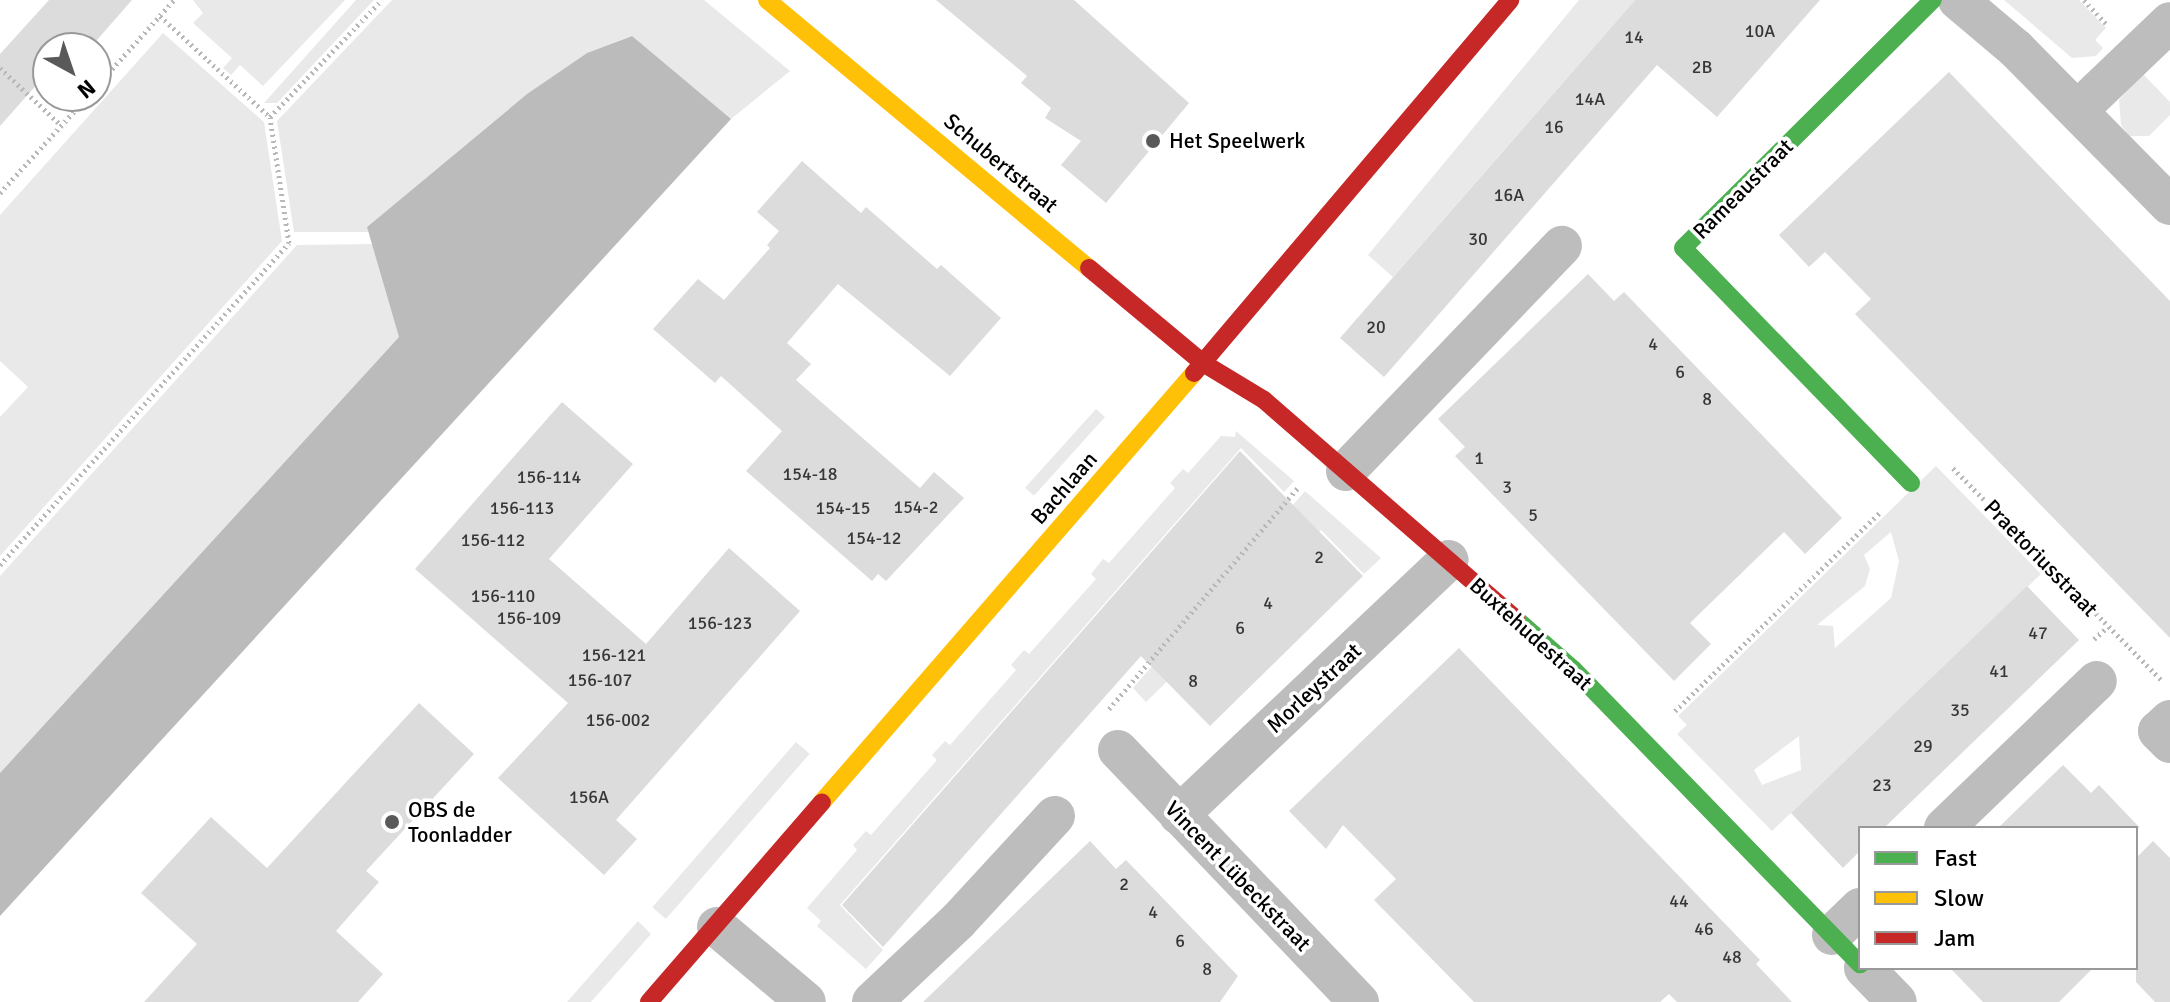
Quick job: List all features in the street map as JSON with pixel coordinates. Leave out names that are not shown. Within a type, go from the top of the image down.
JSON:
[{"type":"street","name":"Schubertstraat","points":[[767,0],[1203,363]]},
{"type":"street","name":"Bachlaan","points":[[649,1002],[1203,363],[1510,0]]},
{"type":"street","name":"Rameaustraat","points":[[1911,483],[1683,248],[1933,0]]},
{"type":"street","points":[[1958,0],[2078,110],[2170,205]]},
{"type":"street","points":[[2078,110],[2170,22]]},
{"type":"street","points":[[1336,462],[1562,246]]},
{"type":"street","name":"Buxtehudestraat","points":[[1203,363],[1264,400],[1573,669],[1642,742],[1846,921],[1858,955]]},
{"type":"street","name":"Morleystraat","points":[[1179,815],[1449,560]]},
{"type":"street","points":[[1946,826],[2097,681]]},
{"type":"street","name":"Vincent Lübeckstraat","points":[[1118,750],[1359,1002]]},
{"type":"street","points":[[872,1002],[958,921],[1055,816]]},
{"type":"street","points":[[717,927],[806,1002]]},
{"type":"street","name":"Buxtehudestraat","points":[[1866,970],[1897,1002]]},
{"type":"path","points":[[112,69],[174,0]]},
{"type":"path","points":[[270,117],[382,0]]},
{"type":"path","points":[[0,565],[289,243],[270,117],[160,16]]},
{"type":"path","points":[[0,68],[61,125]]},
{"type":"path","points":[[0,193],[73,112]]},
{"type":"path","name":"Praetoriusstraat","points":[[1911,483],[1940,455],[2170,689]]},
{"type":"path","points":[[1118,750],[1095,725],[1336,462]]},
{"type":"path","points":[[1642,742],[1911,483]]},
{"type":"shaded area","points":[[193,0],[345,0],[263,86],[240,65],[231,75],[223,68],[232,58],[193,23],[203,13]]},
{"type":"shaded area","points":[[356,0],[374,0],[277,103],[264,103]]},
{"type":"shaded area","points":[[392,0],[704,0],[790,71],[731,119],[631,36],[587,53],[527,94],[368,226],[369,232],[294,232],[277,121]]},
{"type":"shaded area","points":[[1579,0],[1635,0],[1393,277],[1368,255]]},
{"type":"shaded area","points":[[2004,0],[2079,0],[2106,28],[2095,40],[2103,48],[2096,56],[2072,58]]},
{"type":"shaded area","points":[[163,33],[264,122],[282,241],[0,556],[0,417],[28,387],[0,361],[0,215],[92,112],[112,112],[112,90]]},
{"type":"shaded area","points":[[632,36],[731,119],[0,916],[0,773],[399,337],[367,227],[527,94],[587,53]]},
{"type":"shaded area","points":[[2142,73],[2170,102],[2170,115],[2149,136],[2129,136],[2121,125],[2119,100]]},
{"type":"shaded area","points":[[373,244],[399,337],[0,773],[0,576],[297,245]]},
{"type":"shaded area","points":[[1096,409],[1105,417],[1034,496],[1025,488]]},
{"type":"shaded area","points":[[1236,431],[1294,481],[1284,492],[1241,448],[840,905],[883,950],[866,969],[817,926],[821,921],[807,908],[857,850],[853,845],[866,831],[871,835],[937,760],[932,755],[945,741],[950,745],[1016,670],[1011,665],[1024,650],[1029,654],[1096,579],[1091,574],[1103,559],[1109,563],[1175,488],[1170,483],[1183,469],[1188,473],[1221,436],[1235,437]]},
{"type":"shaded area","points":[[1936,466],[2041,574],[1772,831],[1677,734],[1687,725],[1678,716]],"holes":[[[1891,532],[1899,561],[1891,598],[1835,648],[1833,626],[1817,625],[1865,586],[1870,569],[1864,555]],[[1799,736],[1801,770],[1762,785],[1754,770]]]},
{"type":"shaded area","points":[[1305,491],[1381,558],[1364,574],[1321,530],[1146,702],[1133,688]]},
{"type":"shaded area","points":[[796,742],[810,754],[666,919],[652,907]]},
{"type":"shaded area","points":[[638,921],[651,934],[591,1002],[567,1002]]},
{"type":"building","points":[[49,0],[132,0],[104,32],[32,32],[32,90],[0,126],[0,54]]},
{"type":"building","points":[[936,0],[1074,0],[1189,103],[1106,203],[1061,165],[1081,141],[1045,118],[1051,108],[1021,83],[1027,76]]},
{"type":"building","points":[[1635,0],[1820,0],[1717,117],[1657,65],[1384,377],[1340,338]]},
{"type":"building","points":[[1949,72],[2170,301],[2170,638],[1855,314],[1871,299],[1825,252],[1809,267],[1779,235]]},
{"type":"building","points":[[802,161],[861,213],[866,207],[937,269],[941,265],[1001,318],[950,376],[838,284],[787,343],[811,364],[796,380],[920,488],[934,472],[964,498],[886,581],[878,574],[872,581],[746,471],[782,431],[721,376],[715,383],[653,329],[698,279],[724,300],[770,248],[767,245],[779,231],[757,212]]},
{"type":"building","points":[[1588,274],[1614,301],[1624,292],[1842,518],[1805,554],[1784,532],[1690,623],[1711,644],[1674,681],[1455,456],[1465,447],[1438,419]]},
{"type":"building","points":[[562,402],[633,464],[549,559],[646,644],[729,548],[800,611],[616,820],[637,839],[604,875],[498,778],[568,703],[415,569]]},
{"type":"building","points":[[1240,451],[1363,576],[1210,726],[1141,656],[883,947],[842,905]]},
{"type":"building","points":[[2027,586],[2079,640],[1886,826],[1858,826],[1858,853],[1843,868],[1791,813]]},
{"type":"building","points":[[1459,648],[1760,960],[1756,964],[1792,1002],[1677,1002],[1669,994],[1660,1002],[1474,1002],[1374,900],[1396,879],[1343,825],[1326,849],[1289,811]]},
{"type":"building","points":[[419,703],[474,754],[366,871],[379,882],[336,931],[383,974],[358,1002],[144,1002],[197,944],[141,893],[211,817],[267,868]]},
{"type":"building","points":[[2063,765],[2091,793],[2099,785],[2140,828],[2138,826],[2000,826]]},
{"type":"building","points":[[1090,841],[1116,869],[1126,860],[1238,976],[1220,1002],[923,1002]]},
{"type":"building","points":[[2153,841],[2170,858],[2170,1002],[2155,1002],[2136,982],[2138,856]]},
{"type":"building","points":[[1952,970],[2091,970],[2059,1002],[1983,1002]]},
{"type":"traffic: fast","points":[[1911,483],[1683,248],[1933,0]]},
{"type":"traffic: fast","points":[[1516,619],[1573,669],[1858,962]]},
{"type":"traffic: slow","points":[[767,0],[1089,268]]},
{"type":"traffic: slow","points":[[822,802],[1194,373]]},
{"type":"traffic: jam","points":[[1194,373],[1510,0]]},
{"type":"traffic: jam","points":[[1089,268],[1203,363],[1264,400],[1516,619]]},
{"type":"traffic: jam","points":[[649,1002],[822,802]]},
{"type":"place","name":"Het Speelwerk","points":[[1153,141]]},
{"type":"place","name":"OBS de Toonladder","points":[[392,822]]}]
